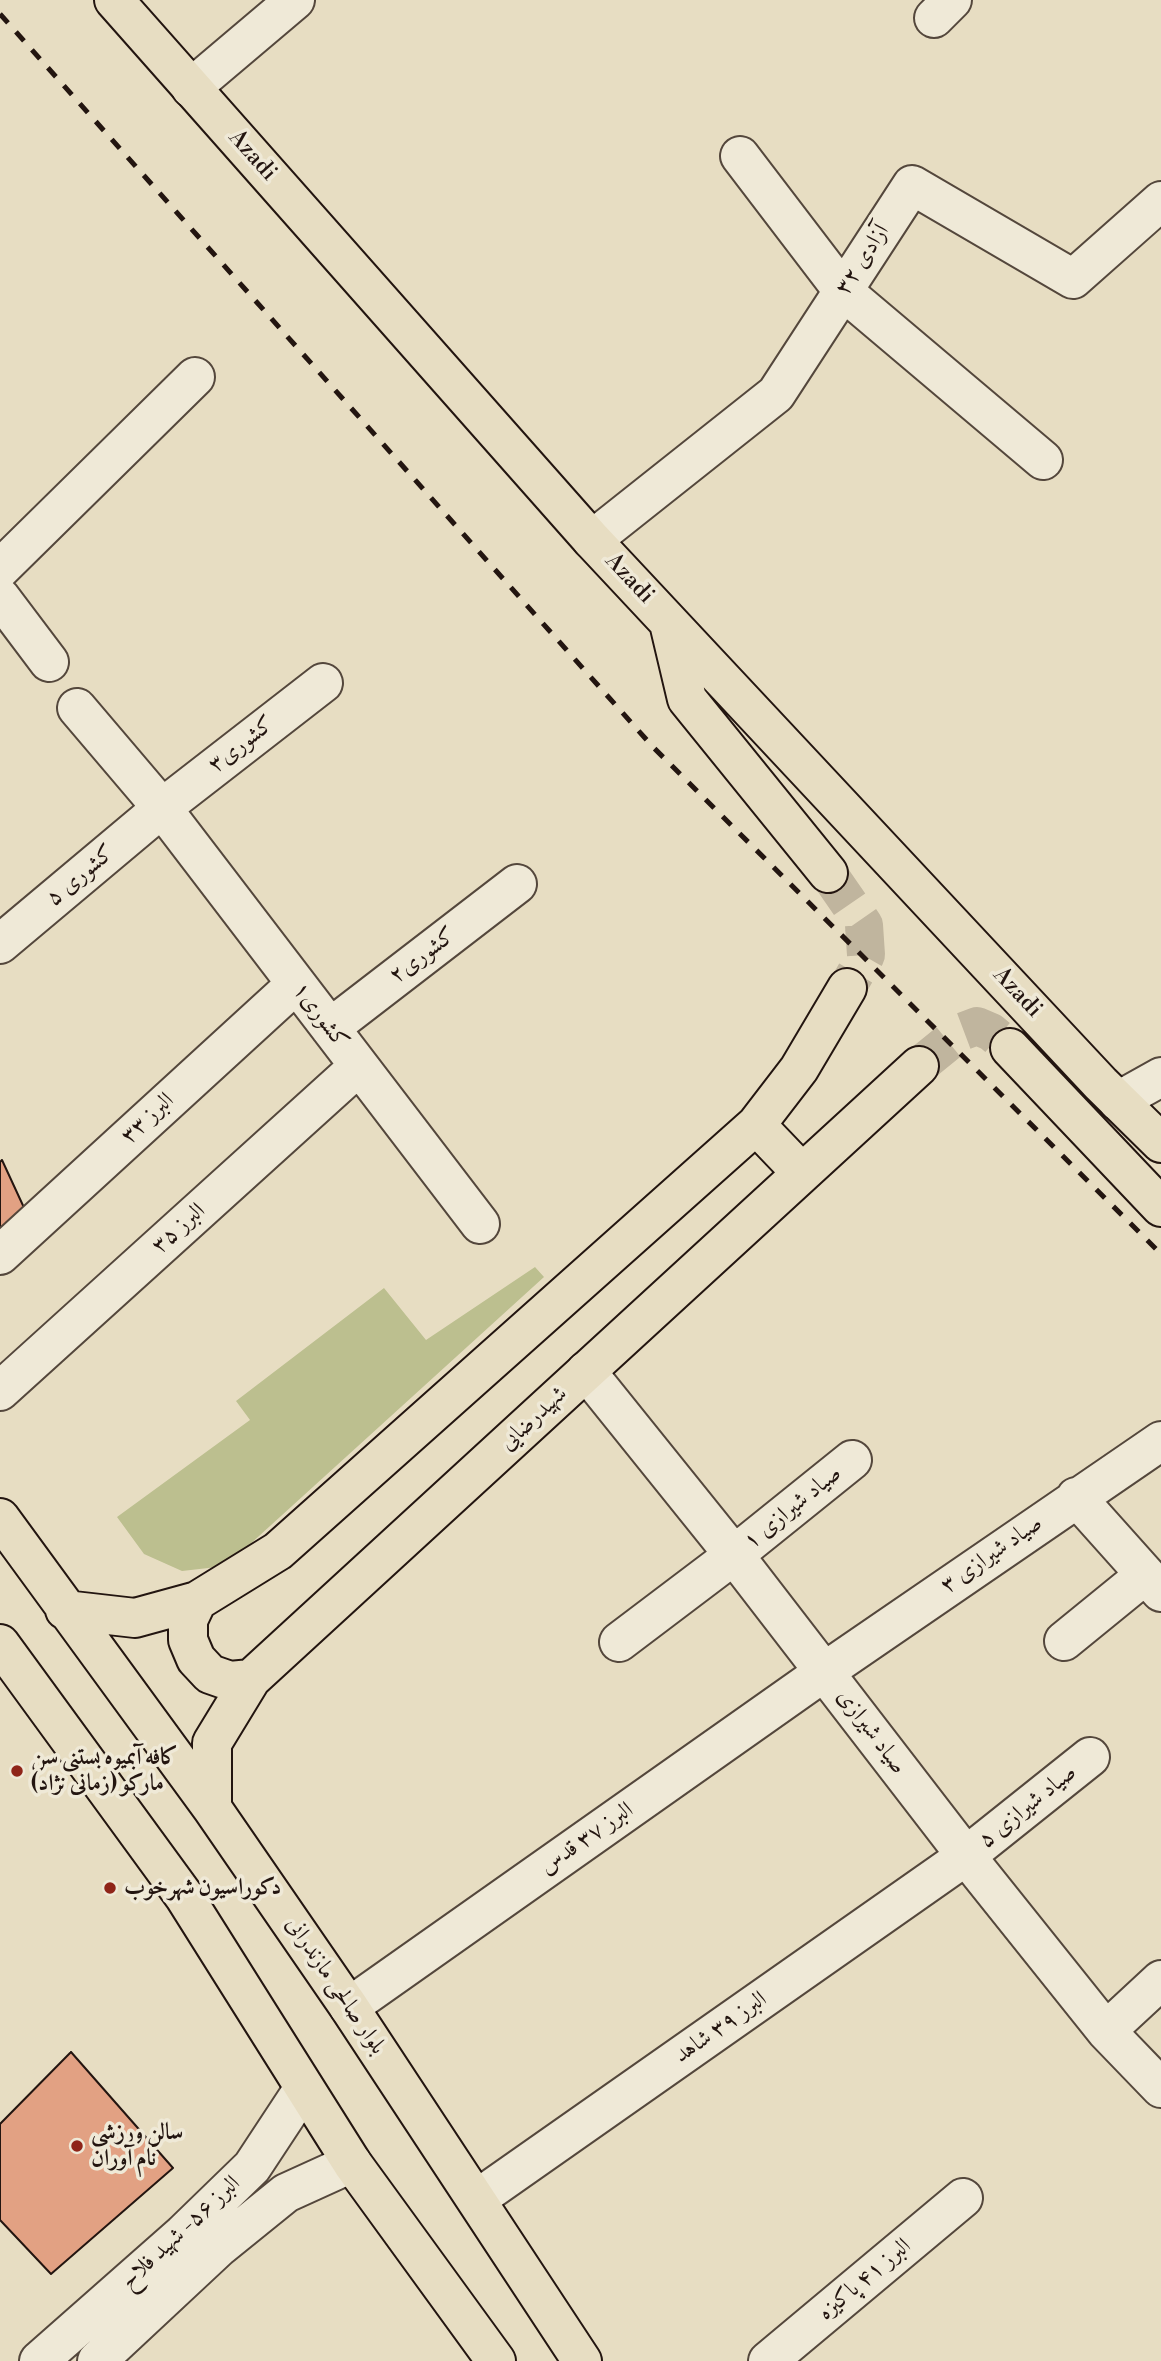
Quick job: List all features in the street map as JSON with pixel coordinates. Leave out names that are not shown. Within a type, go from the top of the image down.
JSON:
[{"type":"main road","name":"Azadi","points":[[114,0],[592,540],[1118,1101],[1161,1143]]},
{"type":"main road","points":[[669,621],[687,699],[828,873]]},
{"type":"main road","points":[[65,1610],[135,1618],[197,1601],[278,1551],[757,1125],[799,1069],[847,988]]},
{"type":"main road","points":[[1010,1048],[1161,1207]]},
{"type":"main road","name":"شهیدرضایی","points":[[212,1808],[212,1743],[250,1679],[919,1066]]},
{"type":"main road","points":[[757,1125],[801,1172]]},
{"type":"main road","name":"بلوار صالحی مازندرانی","points":[[0,1518],[212,1808],[349,2007],[582,2361]]},
{"type":"main road","points":[[197,1601],[188,1620],[188,1640],[196,1659],[210,1674],[230,1681],[250,1679]]},
{"type":"main road","points":[[0,1644],[184,1896],[352,2163],[496,2361]]},
{"type":"street","points":[[191,88],[295,0]]},
{"type":"street","points":[[740,156],[844,291],[1043,460]]},
{"type":"street","name":"آزادی ۳۲","points":[[592,540],[776,394],[912,185],[1073,279],[1161,201]]},
{"type":"street","points":[[0,569],[195,377]]},
{"type":"street","points":[[0,597],[49,662]]},
{"type":"street","name":"کشوری۳","points":[[162,808],[323,683]]},
{"type":"street","name":"کشوری۱","points":[[76,708],[162,808],[480,1223]]},
{"type":"street","name":"کشوری ۵","points":[[0,944],[162,808]]},
{"type":"street","name":"کشوری۲","points":[[330,1028],[517,884]]},
{"type":"street","name":"البرز ۳۳","points":[[0,1255],[296,984]]},
{"type":"street","name":"البرز ۳۵","points":[[0,1391],[359,1066]]},
{"type":"street","points":[[1118,1101],[1161,1077]]},
{"type":"street","name":"صیاد شیرازی","points":[[586,1371],[734,1555],[966,1856],[1106,2031],[1161,2088]]},
{"type":"street","name":"صیاد شیرازی ۳","points":[[824,1671],[1161,1441]]},
{"type":"street","name":"صیاد شیرازی ۱","points":[[619,1643],[852,1460]]},
{"type":"street","points":[[1064,1641],[1153,1583],[1076,1497]]},
{"type":"street","name":"البرز ۳۷ قدس","points":[[349,2007],[824,1671]]},
{"type":"street","name":"صیاد شیرازی ۵","points":[[966,1856],[1090,1757]]},
{"type":"street","name":"البرز ۳۹ شاهد","points":[[477,2199],[966,1856]]},
{"type":"street","points":[[1106,2031],[1161,1980]]},
{"type":"street","name":"البرز ۵۶- شهید فلاح","points":[[38,2361],[106,2303],[252,2167],[304,2088]]},
{"type":"street","name":"البرز ۵۶- شهید فلاح","points":[[97,2361],[218,2248],[286,2193],[352,2163]]},
{"type":"street","name":"البرز ۴۱ پاکیزه","points":[[768,2361],[963,2198]]},
{"type":"green space","points":[[535,1267],[544,1277],[226,1566],[182,1571],[144,1554],[117,1517],[250,1420],[236,1401],[384,1288],[426,1340]]},
{"type":"building","points":[[2,1160],[26,1212],[0,1236],[0,1162]]},
{"type":"building","name":"سالن ورزشی نام آوران","points":[[71,2052],[173,2168],[51,2274],[0,2220],[0,2124]]},
{"type":"tunnel","points":[[828,873],[864,925],[866,955],[847,988]]},
{"type":"tunnel","points":[[919,1066],[961,1032],[977,1026],[991,1032],[1010,1048]]},
{"type":"railway","points":[[0,14],[653,747],[1161,1254]]},
{"type":"place","name":"کافه آبمیوه بستنی سن مارکو (زمانی نژاد)","points":[[17,1771]]},
{"type":"place","name":"دکوراسیون شهرخوب","points":[[110,1888]]},
{"type":"place","name":"سالن ورزشی نام آوران","points":[[77,2146]]}]
